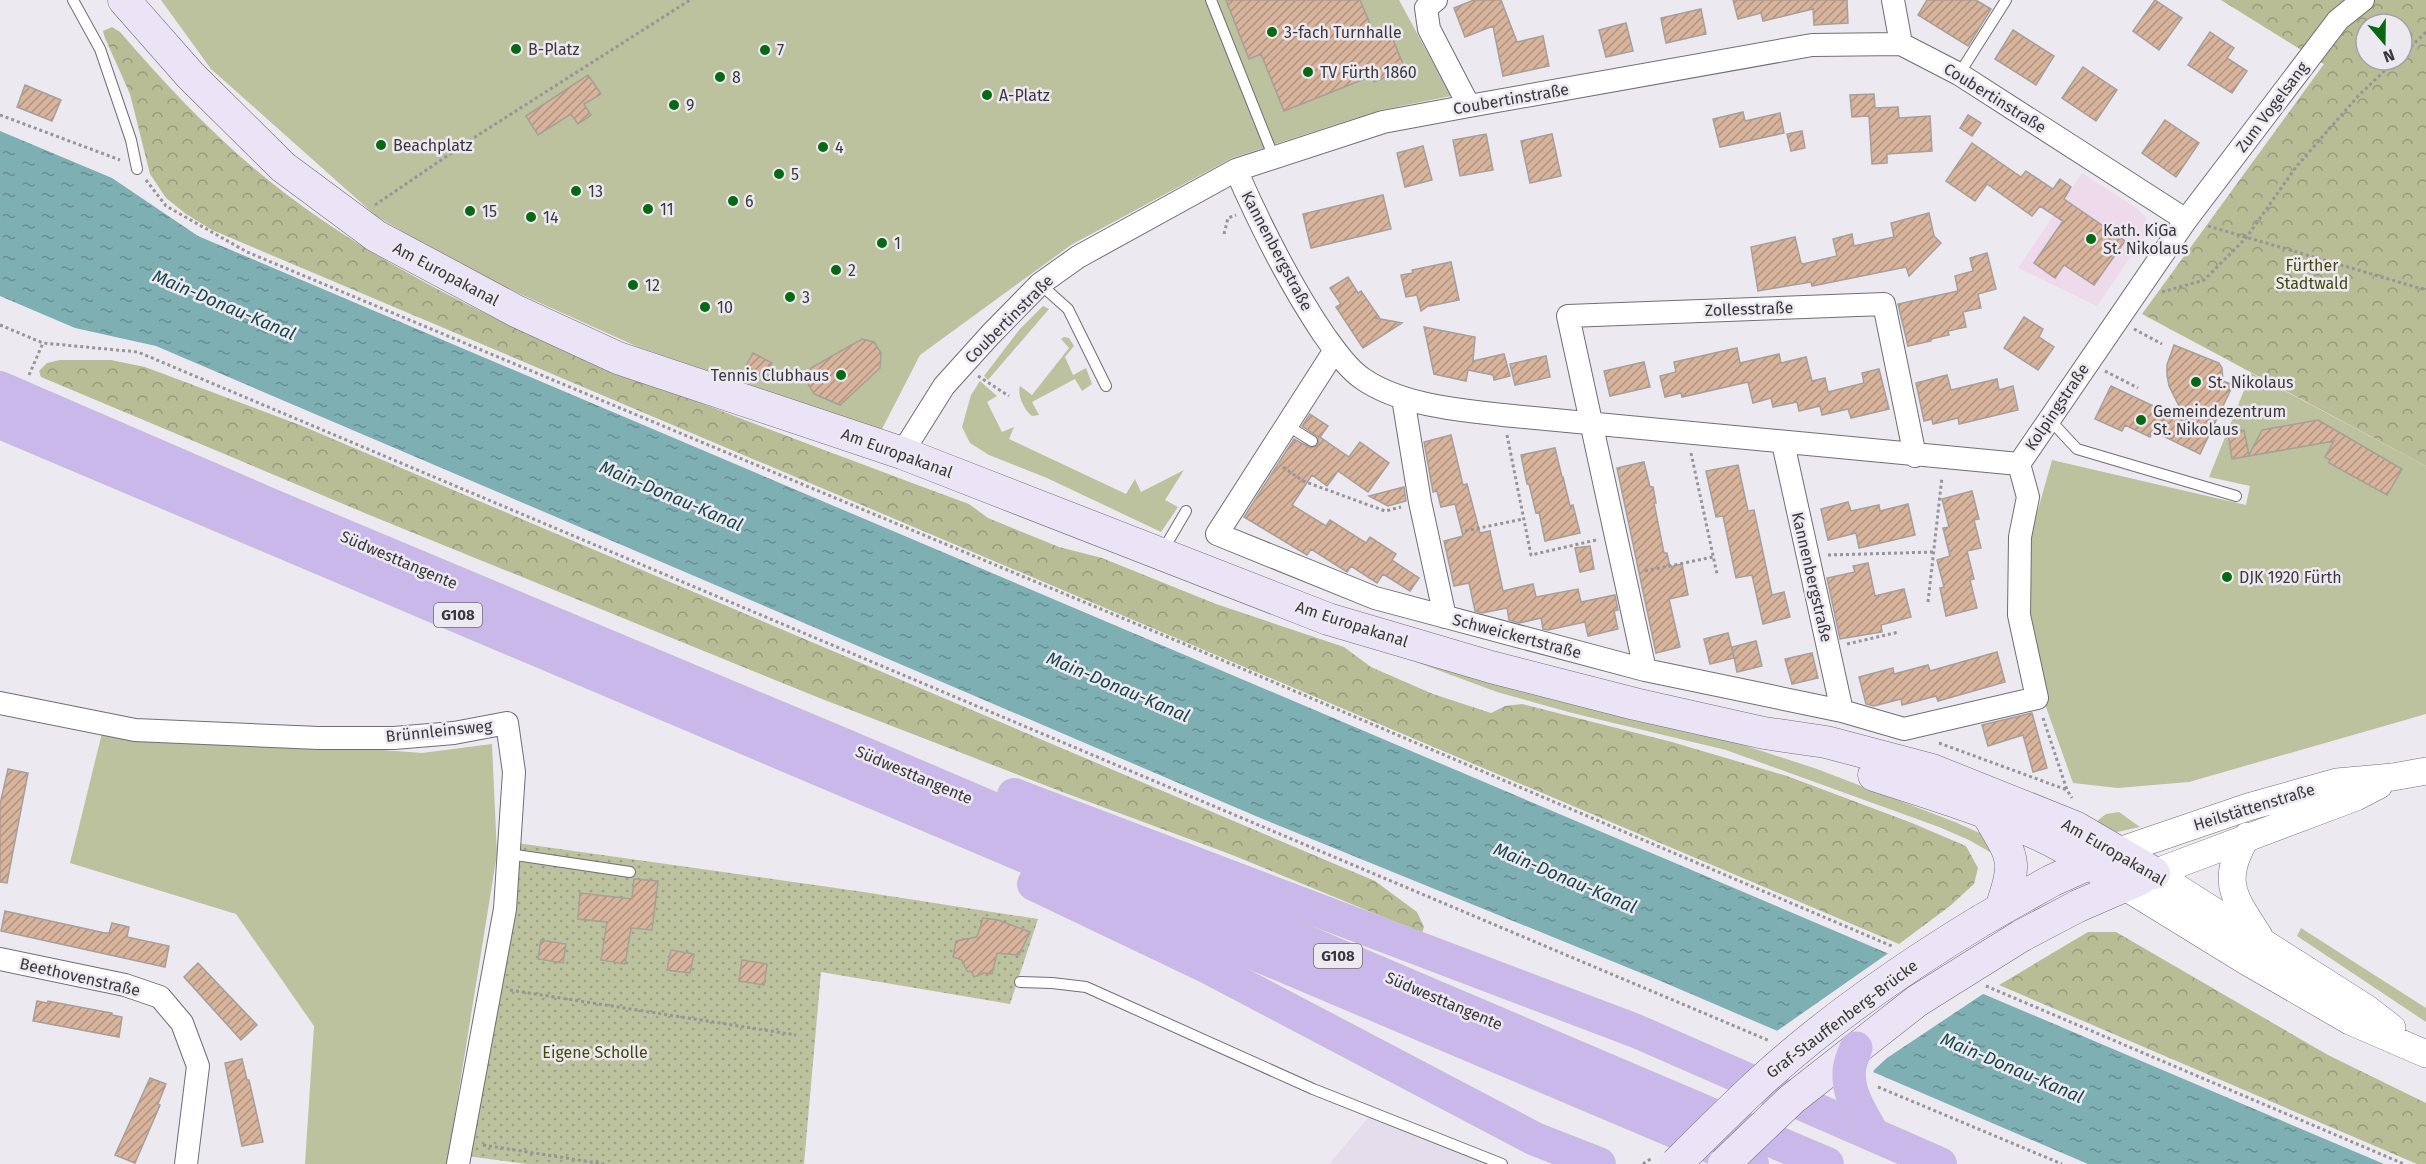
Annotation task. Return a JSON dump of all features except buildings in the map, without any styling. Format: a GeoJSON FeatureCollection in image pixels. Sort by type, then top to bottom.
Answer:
{"type":"FeatureCollection","features":[{"type":"Feature","properties":{"kind":"highway","name":"Südwesttangente"},"geometry":{"type":"LineString","coordinates":[[10,392],[286,512],[849,747],[1827,1164]]}},
{"type":"Feature","properties":{"kind":"highway","name":"Südwesttangente"},"geometry":{"type":"LineString","coordinates":[[0,422],[1752,1164]]}},
{"type":"Feature","properties":{"kind":"highway"},"geometry":{"type":"LineString","coordinates":[[849,747],[956,773],[1636,1031],[1940,1164]]}},
{"type":"Feature","properties":{"kind":"highway"},"geometry":{"type":"LineString","coordinates":[[915,810],[1009,872],[1208,967],[1535,1138],[1599,1164]]}},
{"type":"Feature","properties":{"kind":"highway"},"geometry":{"type":"LineString","coordinates":[[1856,1048],[1849,1072],[1851,1087],[1855,1102],[1873,1135]]}},
{"type":"Feature","properties":{"kind":"highway"},"geometry":{"type":"LineString","coordinates":[[1535,1138],[1555,1164]]}},
{"type":"Feature","properties":{"kind":"main road","name":"Am Europakanal"},"geometry":{"type":"LineString","coordinates":[[124,0],[190,75],[283,167],[376,236],[516,312],[618,358],[902,453],[1328,619],[1491,667],[1764,733],[1835,744],[1932,770],[2076,827],[2154,873]]}},
{"type":"Feature","properties":{"kind":"main road","name":"Am Europakanal"},"geometry":{"type":"LineString","coordinates":[[1764,733],[1822,757],[1987,813],[2057,844],[2124,886]]}},
{"type":"Feature","properties":{"kind":"main road"},"geometry":{"type":"LineString","coordinates":[[1987,813],[2008,850],[2013,864],[2008,889],[1992,914]]}},
{"type":"Feature","properties":{"kind":"main road","name":"Graf-Stauffenberg-Brücke"},"geometry":{"type":"LineString","coordinates":[[1676,1164],[1757,1084],[1888,979],[1992,914],[2051,881],[2119,851]]}},
{"type":"Feature","properties":{"kind":"main road","name":"Graf-Stauffenberg-Brücke"},"geometry":{"type":"LineString","coordinates":[[1724,1164],[1792,1099],[1917,1000],[2021,936],[2061,915],[2154,873]]}},
{"type":"Feature","properties":{"kind":"street"},"geometry":{"type":"LineString","coordinates":[[1436,0],[1426,8],[1429,29],[1468,106]]}},
{"type":"Feature","properties":{"kind":"street"},"geometry":{"type":"LineString","coordinates":[[1893,0],[1901,44]]}},
{"type":"Feature","properties":{"kind":"street","name":"Zum Vogelsang"},"geometry":{"type":"LineString","coordinates":[[2186,220],[2338,20],[2363,0]]}},
{"type":"Feature","properties":{"kind":"street","name":"Coubertinstraße"},"geometry":{"type":"LineString","coordinates":[[902,453],[944,386],[1040,284],[1078,257],[1236,170],[1383,122],[1468,106],[1812,45],[1901,44],[1959,74],[2186,220]]}},
{"type":"Feature","properties":{"kind":"street","name":"Kannenbergstraße"},"geometry":{"type":"LineString","coordinates":[[1236,170],[1253,210],[1300,299],[1335,350],[1362,379],[1402,398],[1447,408],[1503,415],[1915,456],[2019,464]]}},
{"type":"Feature","properties":{"kind":"street","name":"Kolpingstraße"},"geometry":{"type":"LineString","coordinates":[[2037,698],[2019,615],[2020,537],[2028,497],[2019,464],[2186,220]]}},
{"type":"Feature","properties":{"kind":"street","name":"Zollesstraße"},"geometry":{"type":"LineString","coordinates":[[1591,423],[1568,316],[1884,304],[1915,456]]}},
{"type":"Feature","properties":{"kind":"street","name":"Schweickertstraße"},"geometry":{"type":"LineString","coordinates":[[1335,350],[1217,534],[1375,598],[1645,670],[1842,711],[1904,729],[2037,698]]}},
{"type":"Feature","properties":{"kind":"street"},"geometry":{"type":"LineString","coordinates":[[1402,398],[1420,502],[1445,617]]}},
{"type":"Feature","properties":{"kind":"street"},"geometry":{"type":"LineString","coordinates":[[1591,423],[1645,670]]}},
{"type":"Feature","properties":{"kind":"street","name":"Kannenbergstraße"},"geometry":{"type":"LineString","coordinates":[[1783,442],[1842,711]]}},
{"type":"Feature","properties":{"kind":"street","name":"Brünnleinsweg"},"geometry":{"type":"LineString","coordinates":[[0,704],[135,730],[319,738],[404,737],[454,733],[507,723],[514,772],[505,909],[458,1164]]}},
{"type":"Feature","properties":{"kind":"street","name":"Heilstättenstraße"},"geometry":{"type":"LineString","coordinates":[[2119,851],[2248,807],[2337,782],[2393,777],[2426,771]]}},
{"type":"Feature","properties":{"kind":"street","name":"Heilstättenstraße"},"geometry":{"type":"LineString","coordinates":[[2154,873],[2247,836],[2356,797],[2393,777]]}},
{"type":"Feature","properties":{"kind":"street"},"geometry":{"type":"LineString","coordinates":[[2247,836],[2236,854],[2231,876],[2232,888],[2242,910],[2263,942]]}},
{"type":"Feature","properties":{"kind":"street","name":"Am Europakanal"},"geometry":{"type":"LineString","coordinates":[[2154,873],[2366,1008],[2426,1054]]}},
{"type":"Feature","properties":{"kind":"street","name":"Am Europakanal"},"geometry":{"type":"LineString","coordinates":[[2124,886],[2246,962],[2350,1021],[2426,1054]]}},
{"type":"Feature","properties":{"kind":"street","name":"Beethovenstraße"},"geometry":{"type":"LineString","coordinates":[[0,959],[125,985],[160,997],[183,1023],[198,1066],[186,1164]]}},
{"type":"Feature","properties":{"kind":"lane"},"geometry":{"type":"LineString","coordinates":[[74,0],[100,49],[131,140],[137,169]]}},
{"type":"Feature","properties":{"kind":"lane"},"geometry":{"type":"LineString","coordinates":[[1211,0],[1274,158]]}},
{"type":"Feature","properties":{"kind":"lane"},"geometry":{"type":"LineString","coordinates":[[1959,74],[2006,0]]}},
{"type":"Feature","properties":{"kind":"lane"},"geometry":{"type":"LineString","coordinates":[[1040,284],[1068,309],[1106,386]]}},
{"type":"Feature","properties":{"kind":"lane"},"geometry":{"type":"LineString","coordinates":[[2049,419],[2077,449],[2236,496]]}},
{"type":"Feature","properties":{"kind":"lane"},"geometry":{"type":"LineString","coordinates":[[1288,426],[1311,441]]}},
{"type":"Feature","properties":{"kind":"lane"},"geometry":{"type":"LineString","coordinates":[[1161,554],[1186,512]]}},
{"type":"Feature","properties":{"kind":"lane"},"geometry":{"type":"LineString","coordinates":[[509,854],[630,872]]}},
{"type":"Feature","properties":{"kind":"lane"},"geometry":{"type":"LineString","coordinates":[[1020,982],[1086,987],[1313,1089],[1502,1164]]}},
{"type":"Feature","properties":{"kind":"path"},"geometry":{"type":"LineString","coordinates":[[354,219],[475,137],[690,0]]}},
{"type":"Feature","properties":{"kind":"path"},"geometry":{"type":"LineString","coordinates":[[2414,44],[2426,32]]}},
{"type":"Feature","properties":{"kind":"path"},"geometry":{"type":"LineString","coordinates":[[2162,344],[2123,310],[2204,280],[2246,238],[2296,167],[2359,94],[2383,72]]}},
{"type":"Feature","properties":{"kind":"path"},"geometry":{"type":"LineString","coordinates":[[0,115],[121,160],[137,169],[166,206],[247,252],[1171,638],[1901,950]]}},
{"type":"Feature","properties":{"kind":"path"},"geometry":{"type":"LineString","coordinates":[[2186,220],[2426,290]]}},
{"type":"Feature","properties":{"kind":"path"},"geometry":{"type":"LineString","coordinates":[[0,325],[43,343],[138,352],[1780,1046]]}},
{"type":"Feature","properties":{"kind":"path"},"geometry":{"type":"LineString","coordinates":[[10,392],[43,343]]}},
{"type":"Feature","properties":{"kind":"path"},"geometry":{"type":"LineString","coordinates":[[2087,363],[2138,388]]}},
{"type":"Feature","properties":{"kind":"path"},"geometry":{"type":"LineString","coordinates":[[963,365],[1010,396]]}},
{"type":"Feature","properties":{"kind":"path"},"geometry":{"type":"LineString","coordinates":[[1503,415],[1531,555],[1615,536]]}},
{"type":"Feature","properties":{"kind":"path"},"geometry":{"type":"LineString","coordinates":[[1686,433],[1717,574]]}},
{"type":"Feature","properties":{"kind":"path"},"geometry":{"type":"LineString","coordinates":[[1268,456],[1303,480],[1385,511],[1420,502]]}},
{"type":"Feature","properties":{"kind":"path"},"geometry":{"type":"LineString","coordinates":[[1928,602],[1944,457]]}},
{"type":"Feature","properties":{"kind":"path"},"geometry":{"type":"LineString","coordinates":[[1465,531],[1523,519]]}},
{"type":"Feature","properties":{"kind":"path"},"geometry":{"type":"LineString","coordinates":[[1807,556],[1934,552]]}},
{"type":"Feature","properties":{"kind":"path"},"geometry":{"type":"LineString","coordinates":[[1624,575],[1713,556]]}},
{"type":"Feature","properties":{"kind":"path"},"geometry":{"type":"LineString","coordinates":[[1828,648],[1899,632]]}},
{"type":"Feature","properties":{"kind":"path"},"geometry":{"type":"LineString","coordinates":[[2037,698],[2067,790],[2073,799]]}},
{"type":"Feature","properties":{"kind":"path"},"geometry":{"type":"LineString","coordinates":[[1904,729],[2067,790]]}},
{"type":"Feature","properties":{"kind":"path"},"geometry":{"type":"LineString","coordinates":[[1978,982],[2404,1164]]}},
{"type":"Feature","properties":{"kind":"path"},"geometry":{"type":"LineString","coordinates":[[491,987],[796,1035]]}},
{"type":"Feature","properties":{"kind":"path"},"geometry":{"type":"LineString","coordinates":[[1868,1083],[2062,1164]]}},
{"type":"Feature","properties":{"kind":"path"},"geometry":{"type":"LineString","coordinates":[[463,1142],[604,1164]]}},
{"type":"Feature","properties":{"kind":"shaded area","name":"Kath. KiGa St. Nikolaus"},"geometry":{"type":"Polygon","coordinates":[[[2082,173],[2138,209],[2146,218],[2147,233],[2097,306],[2018,268],[2082,173]]]}},
{"type":"Feature","properties":{"kind":"shaded area"},"geometry":{"type":"Polygon","coordinates":[[[1369,1117],[1487,1164],[1329,1164],[1369,1117]]]}},
{"type":"Feature","properties":{"kind":"green space"},"geometry":{"type":"Polygon","coordinates":[[[161,0],[1399,0],[1451,96],[1381,110],[1232,158],[1071,245],[920,355],[881,431],[638,347],[476,274],[376,216],[211,69],[161,0]]]}},
{"type":"Feature","properties":{"kind":"green space","name":"Fürther Stadtwald"},"geometry":{"type":"Polygon","coordinates":[[[2221,0],[2426,0],[2426,466],[2142,314],[2324,64],[2221,0]]]}},
{"type":"Feature","properties":{"kind":"green space"},"geometry":{"type":"Polygon","coordinates":[[[112,27],[120,32],[159,76],[220,138],[286,194],[335,229],[386,260],[438,290],[492,316],[602,365],[969,504],[988,518],[1059,547],[1102,558],[1216,604],[1344,647],[1371,667],[1433,694],[1491,713],[1505,706],[1522,704],[1672,742],[1787,776],[1912,823],[1966,846],[1978,868],[1974,884],[1950,906],[1899,944],[212,230],[166,198],[150,174],[130,94],[103,31],[112,27]]]}},
{"type":"Feature","properties":{"kind":"green space"},"geometry":{"type":"Polygon","coordinates":[[[1043,306],[1049,309],[988,380],[984,376],[1020,329],[1043,306]]]}},
{"type":"Feature","properties":{"kind":"green space"},"geometry":{"type":"Polygon","coordinates":[[[1069,338],[1074,346],[1065,357],[1073,375],[1086,368],[1092,384],[1082,391],[1075,379],[1032,402],[1039,415],[1032,416],[1022,402],[1019,394],[1020,386],[1032,395],[1069,348],[1061,339],[1069,338]]]}},
{"type":"Feature","properties":{"kind":"green space"},"geometry":{"type":"Polygon","coordinates":[[[60,360],[111,360],[145,367],[300,425],[1375,881],[1417,912],[1424,927],[1422,933],[1235,856],[817,697],[367,514],[41,377],[39,371],[47,363],[60,360]]]}},
{"type":"Feature","properties":{"kind":"green space","name":"DJK 1920 Fürth"},"geometry":{"type":"Polygon","coordinates":[[[2251,373],[2426,466],[2426,714],[2189,782],[2118,788],[2073,783],[2041,693],[2024,616],[2030,538],[2052,460],[2246,505],[2250,486],[2209,477],[2251,373]]]}},
{"type":"Feature","properties":{"kind":"green space"},"geometry":{"type":"Polygon","coordinates":[[[980,381],[997,396],[987,402],[1002,432],[1014,427],[1009,439],[1126,494],[1135,479],[1141,492],[1184,470],[1165,500],[1178,507],[1161,532],[1047,478],[989,455],[970,443],[962,427],[971,395],[980,381]]]}},
{"type":"Feature","properties":{"kind":"green space"},"geometry":{"type":"Polygon","coordinates":[[[1400,656],[1728,740],[1817,769],[1984,835],[1997,856],[1939,827],[1726,750],[1572,713],[1497,692],[1400,656]]]}},
{"type":"Feature","properties":{"kind":"green space"},"geometry":{"type":"Polygon","coordinates":[[[103,729],[422,753],[492,744],[497,854],[447,1164],[305,1164],[314,1026],[236,914],[70,863],[103,729]]]}},
{"type":"Feature","properties":{"kind":"green space"},"geometry":{"type":"Polygon","coordinates":[[[2119,812],[2140,827],[2117,832],[2092,825],[2106,814],[2119,812]]]}},
{"type":"Feature","properties":{"kind":"green space","name":"Eigene Scholle"},"geometry":{"type":"Polygon","coordinates":[[[510,842],[1038,919],[1010,1004],[821,972],[804,1164],[527,1164],[467,1156],[510,842]]]}},
{"type":"Feature","properties":{"kind":"green space"},"geometry":{"type":"Polygon","coordinates":[[[2301,928],[2426,1008],[2426,1022],[2297,936],[2301,928]]]}},
{"type":"Feature","properties":{"kind":"green space"},"geometry":{"type":"Polygon","coordinates":[[[2088,932],[2116,932],[2328,1055],[2426,1103],[2426,1164],[2417,1164],[1999,985],[2088,932]]]}},
{"type":"Feature","properties":{"kind":"water","name":"Main-Donau-Kanal"},"geometry":{"type":"Polygon","coordinates":[[[0,131],[112,178],[198,236],[2384,1164],[2088,1164],[1663,982],[1258,817],[156,346],[75,328],[0,296],[0,131]]]}},
{"type":"Feature","properties":{"kind":"pier"},"geometry":{"type":"Polygon","coordinates":[[[1890,952],[1986,992],[1887,1058],[1874,1070],[1872,1075],[1774,1033],[1890,952]]]}},
{"type":"Feature","properties":{"kind":"place","name":"3-fach Turnhalle"},"geometry":{"type":"Point","coordinates":[1272,32]}},
{"type":"Feature","properties":{"kind":"place","name":"B-Platz"},"geometry":{"type":"Point","coordinates":[516,49]}},
{"type":"Feature","properties":{"kind":"place","name":"7"},"geometry":{"type":"Point","coordinates":[765,50]}},
{"type":"Feature","properties":{"kind":"place","name":"TV Fürth 1860"},"geometry":{"type":"Point","coordinates":[1308,72]}},
{"type":"Feature","properties":{"kind":"place","name":"8"},"geometry":{"type":"Point","coordinates":[720,77]}},
{"type":"Feature","properties":{"kind":"place","name":"A-Platz"},"geometry":{"type":"Point","coordinates":[987,95]}},
{"type":"Feature","properties":{"kind":"place","name":"9"},"geometry":{"type":"Point","coordinates":[674,105]}},
{"type":"Feature","properties":{"kind":"place","name":"Beachplatz"},"geometry":{"type":"Point","coordinates":[381,145]}},
{"type":"Feature","properties":{"kind":"place","name":"4"},"geometry":{"type":"Point","coordinates":[823,147]}},
{"type":"Feature","properties":{"kind":"place","name":"5"},"geometry":{"type":"Point","coordinates":[779,174]}},
{"type":"Feature","properties":{"kind":"place","name":"13"},"geometry":{"type":"Point","coordinates":[576,191]}},
{"type":"Feature","properties":{"kind":"place","name":"6"},"geometry":{"type":"Point","coordinates":[733,201]}},
{"type":"Feature","properties":{"kind":"place","name":"11"},"geometry":{"type":"Point","coordinates":[648,209]}},
{"type":"Feature","properties":{"kind":"place","name":"15"},"geometry":{"type":"Point","coordinates":[470,211]}},
{"type":"Feature","properties":{"kind":"place","name":"14"},"geometry":{"type":"Point","coordinates":[531,217]}},
{"type":"Feature","properties":{"kind":"place","name":"Kath. KiGa St. Nikolaus"},"geometry":{"type":"Point","coordinates":[2091,239]}},
{"type":"Feature","properties":{"kind":"place","name":"1"},"geometry":{"type":"Point","coordinates":[882,243]}},
{"type":"Feature","properties":{"kind":"place","name":"2"},"geometry":{"type":"Point","coordinates":[836,270]}},
{"type":"Feature","properties":{"kind":"place","name":"12"},"geometry":{"type":"Point","coordinates":[633,285]}},
{"type":"Feature","properties":{"kind":"place","name":"3"},"geometry":{"type":"Point","coordinates":[790,297]}},
{"type":"Feature","properties":{"kind":"place","name":"10"},"geometry":{"type":"Point","coordinates":[705,307]}},
{"type":"Feature","properties":{"kind":"place","name":"Tennis Clubhaus"},"geometry":{"type":"Point","coordinates":[841,375]}},
{"type":"Feature","properties":{"kind":"place","name":"St. Nikolaus"},"geometry":{"type":"Point","coordinates":[2196,382]}},
{"type":"Feature","properties":{"kind":"place","name":"Gemeindezentrum St. Nikolaus"},"geometry":{"type":"Point","coordinates":[2141,420]}},
{"type":"Feature","properties":{"kind":"place","name":"DJK 1920 Fürth"},"geometry":{"type":"Point","coordinates":[2227,577]}}]}
